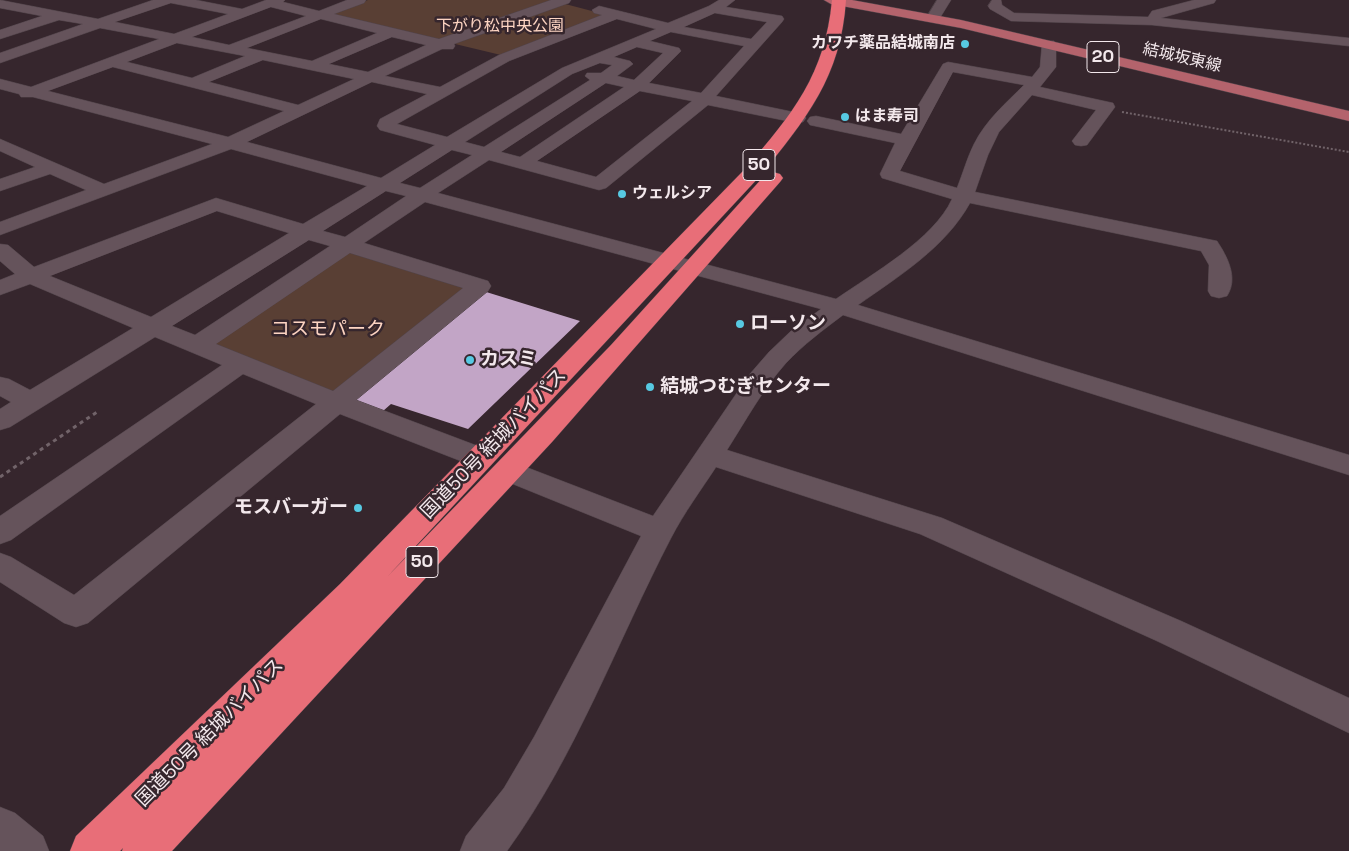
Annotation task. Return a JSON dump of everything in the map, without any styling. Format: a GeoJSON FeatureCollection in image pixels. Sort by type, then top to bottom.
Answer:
{"type":"FeatureCollection","features":[{"type":"Feature","properties":{"kind":"highway","name":"国道50号 結城バイパス"},"geometry":{"type":"LineString","coordinates":[[683,264],[753,172],[798,118],[817,86],[830,56],[837,28],[836,0]]}},
{"type":"Feature","properties":{"kind":"highway"},"geometry":{"type":"LineString","coordinates":[[856,2],[856,22]]}},
{"type":"Feature","properties":{"kind":"highway"},"geometry":{"type":"LineString","coordinates":[[805,137],[826,105]]}},
{"type":"Feature","properties":{"kind":"highway","name":"国道50号 結城バイパス"},"geometry":{"type":"LineString","coordinates":[[143,851],[340,648],[495,464],[683,264],[781,168]]}},
{"type":"Feature","properties":{"kind":"highway","name":"国道50号 結城バイパス"},"geometry":{"type":"LineString","coordinates":[[91,851],[352,593],[495,464]]}},
{"type":"Feature","properties":{"kind":"main road","name":"結城坂東線"},"geometry":{"type":"LineString","coordinates":[[836,0],[856,2],[1046,43],[1349,116]]}},
{"type":"Feature","properties":{"kind":"street"},"geometry":{"type":"LineString","coordinates":[[0,58],[166,0]]}},
{"type":"Feature","properties":{"kind":"street"},"geometry":{"type":"LineString","coordinates":[[175,0],[243,13]]}},
{"type":"Feature","properties":{"kind":"street"},"geometry":{"type":"LineString","coordinates":[[231,49],[359,0]]}},
{"type":"Feature","properties":{"kind":"street"},"geometry":{"type":"LineString","coordinates":[[0,229],[230,143],[440,44],[561,0],[670,28],[754,44]]}},
{"type":"Feature","properties":{"kind":"street"},"geometry":{"type":"LineString","coordinates":[[0,421],[567,71],[714,9],[728,0]]}},
{"type":"Feature","properties":{"kind":"street"},"geometry":{"type":"LineString","coordinates":[[933,18],[944,0]]}},
{"type":"Feature","properties":{"kind":"street"},"geometry":{"type":"LineString","coordinates":[[1152,22],[1157,14],[1210,0]]}},
{"type":"Feature","properties":{"kind":"street"},"geometry":{"type":"LineString","coordinates":[[981,1],[997,2],[995,6],[1011,17],[1152,22],[1349,42]]}},
{"type":"Feature","properties":{"kind":"street"},"geometry":{"type":"LineString","coordinates":[[32,92],[274,2],[468,50]]}},
{"type":"Feature","properties":{"kind":"street"},"geometry":{"type":"LineString","coordinates":[[0,4],[172,39],[315,65],[441,92]]}},
{"type":"Feature","properties":{"kind":"street"},"geometry":{"type":"LineString","coordinates":[[616,14],[504,58],[386,123],[386,126],[599,184],[705,98],[777,19],[714,9]]}},
{"type":"Feature","properties":{"kind":"street"},"geometry":{"type":"LineString","coordinates":[[0,35],[58,15]]}},
{"type":"Feature","properties":{"kind":"street"},"geometry":{"type":"LineString","coordinates":[[481,851],[518,802],[548,750],[659,530],[773,361],[791,343],[911,257],[947,223],[964,196],[989,133],[998,120],[1048,67],[1046,43],[1029,17]]}},
{"type":"Feature","properties":{"kind":"street"},"geometry":{"type":"LineString","coordinates":[[315,65],[391,32]]}},
{"type":"Feature","properties":{"kind":"street"},"geometry":{"type":"LineString","coordinates":[[523,164],[638,85],[674,50],[635,42]]}},
{"type":"Feature","properties":{"kind":"street"},"geometry":{"type":"LineString","coordinates":[[486,54],[531,63]]}},
{"type":"Feature","properties":{"kind":"street"},"geometry":{"type":"LineString","coordinates":[[193,84],[262,55]]}},
{"type":"Feature","properties":{"kind":"street"},"geometry":{"type":"LineString","coordinates":[[197,344],[422,195],[625,64],[597,58]]}},
{"type":"Feature","properties":{"kind":"street"},"geometry":{"type":"LineString","coordinates":[[110,62],[300,110]]}},
{"type":"Feature","properties":{"kind":"street"},"geometry":{"type":"LineString","coordinates":[[549,67],[798,118]]}},
{"type":"Feature","properties":{"kind":"street"},"geometry":{"type":"LineString","coordinates":[[1081,141],[1107,107],[1032,86],[948,67],[906,140],[889,174],[964,196],[1209,246],[1220,265],[1219,292]]}},
{"type":"Feature","properties":{"kind":"street"},"geometry":{"type":"LineString","coordinates":[[4,92],[32,92],[230,143],[840,307],[1349,466]]}},
{"type":"Feature","properties":{"kind":"street"},"geometry":{"type":"LineString","coordinates":[[816,121],[906,140]]}},
{"type":"Feature","properties":{"kind":"street"},"geometry":{"type":"LineString","coordinates":[[4,150],[52,167],[104,191]]}},
{"type":"Feature","properties":{"kind":"street"},"geometry":{"type":"LineString","coordinates":[[0,185],[52,167]]}},
{"type":"Feature","properties":{"kind":"street"},"geometry":{"type":"LineString","coordinates":[[0,288],[216,204],[480,286],[76,613],[0,566]]}},
{"type":"Feature","properties":{"kind":"street"},"geometry":{"type":"LineString","coordinates":[[0,250],[30,276],[337,403],[659,530]]}},
{"type":"Feature","properties":{"kind":"street"},"geometry":{"type":"LineString","coordinates":[[0,532],[242,363]]}},
{"type":"Feature","properties":{"kind":"street"},"geometry":{"type":"LineString","coordinates":[[0,385],[32,402]]}},
{"type":"Feature","properties":{"kind":"street"},"geometry":{"type":"LineString","coordinates":[[709,454],[930,526],[1169,630],[1349,716]]}},
{"type":"Feature","properties":{"kind":"street"},"geometry":{"type":"LineString","coordinates":[[0,828],[28,851]]}},
{"type":"Feature","properties":{"kind":"path"},"geometry":{"type":"LineString","coordinates":[[1107,107],[1138,116],[1349,152]]}},
{"type":"Feature","properties":{"kind":"path"},"geometry":{"type":"LineString","coordinates":[[0,477],[98,412]]}},
{"type":"Feature","properties":{"kind":"green space","name":"下がり松中央公園"},"geometry":{"type":"Polygon","coordinates":[[[368,0],[550,0],[607,15],[501,55],[330,14],[368,0]]]}},
{"type":"Feature","properties":{"kind":"green space","name":"コスモパーク"},"geometry":{"type":"Polygon","coordinates":[[[348,248],[475,286],[337,397],[205,343],[348,248]]]}},
{"type":"Feature","properties":{"kind":"building","name":"カスミ"},"geometry":{"type":"Polygon","coordinates":[[[483,291],[580,321],[468,429],[391,404],[383,411],[353,400],[483,291]]]}},
{"type":"Feature","properties":{"kind":"place","name":"カワチ薬品結城南店"},"geometry":{"type":"Point","coordinates":[965,44]}},
{"type":"Feature","properties":{"kind":"place","name":"はま寿司"},"geometry":{"type":"Point","coordinates":[845,117]}},
{"type":"Feature","properties":{"kind":"place","name":"ウェルシア"},"geometry":{"type":"Point","coordinates":[622,194]}},
{"type":"Feature","properties":{"kind":"place","name":"ローソン"},"geometry":{"type":"Point","coordinates":[740,324]}},
{"type":"Feature","properties":{"kind":"place","name":"カスミ"},"geometry":{"type":"Point","coordinates":[470,360]}},
{"type":"Feature","properties":{"kind":"place","name":"結城つむぎセンター"},"geometry":{"type":"Point","coordinates":[650,387]}},
{"type":"Feature","properties":{"kind":"place","name":"モスバーガー"},"geometry":{"type":"Point","coordinates":[358,508]}}]}
